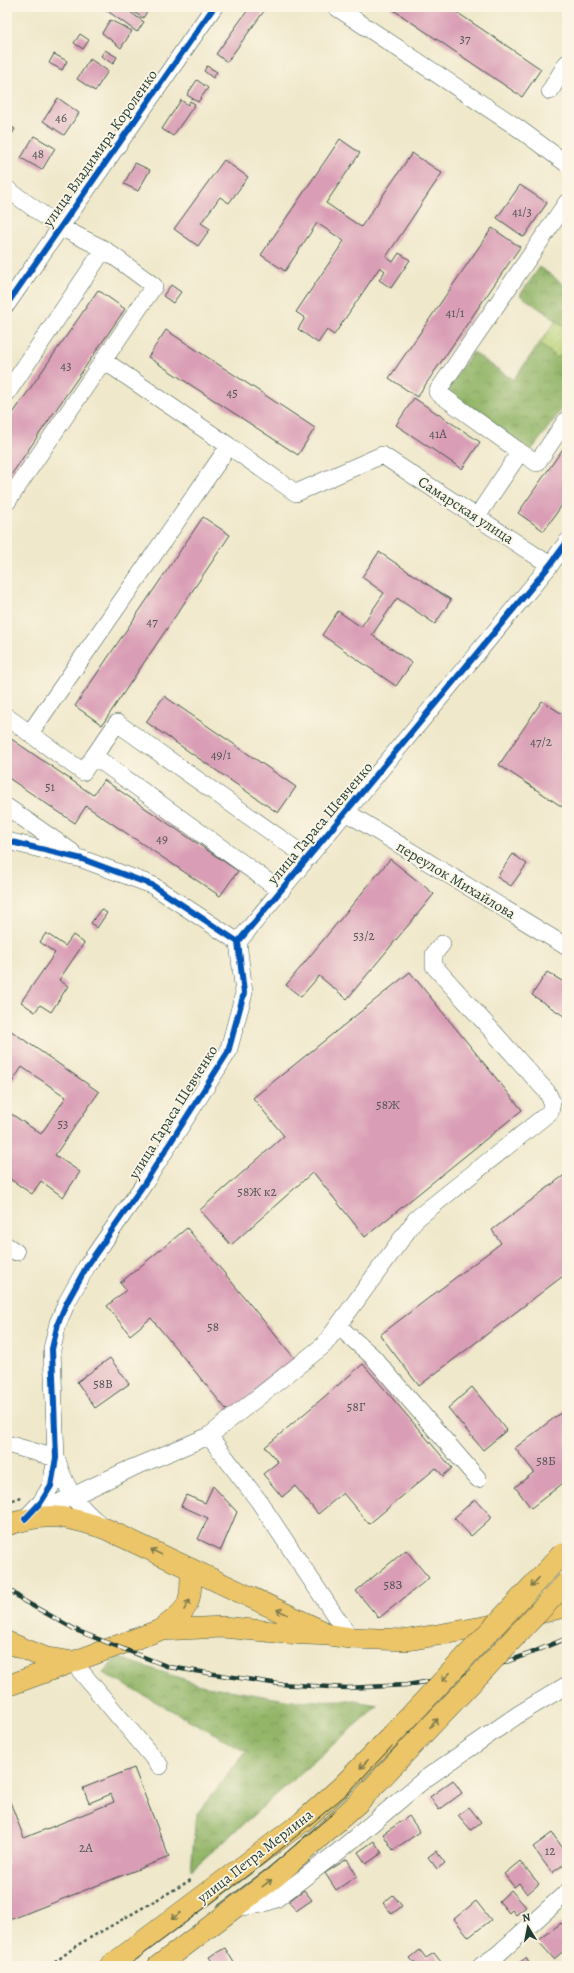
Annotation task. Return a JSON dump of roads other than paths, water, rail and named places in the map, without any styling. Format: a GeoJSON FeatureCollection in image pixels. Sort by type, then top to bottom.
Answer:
{"type":"FeatureCollection","features":[{"type":"Feature","properties":{"kind":"main road"},"geometry":{"type":"LineString","coordinates":[[16,1522],[48,1516],[71,1518],[106,1529],[330,1635]]}},
{"type":"Feature","properties":{"kind":"main road","name":"улица Петра Мерлина"},"geometry":{"type":"LineString","coordinates":[[110,1966],[302,1822],[342,1786],[565,1551]]}},
{"type":"Feature","properties":{"kind":"main road"},"geometry":{"type":"LineString","coordinates":[[7,1686],[160,1630],[179,1616],[191,1598],[191,1569]]}},
{"type":"Feature","properties":{"kind":"main road","name":"улица Петра Мерлина"},"geometry":{"type":"LineString","coordinates":[[158,1966],[275,1877],[358,1803],[567,1582]]}},
{"type":"Feature","properties":{"kind":"main road"},"geometry":{"type":"LineString","coordinates":[[160,1630],[223,1627],[285,1634],[408,1640],[489,1626],[567,1606]]}},
{"type":"Feature","properties":{"kind":"main road"},"geometry":{"type":"LineString","coordinates":[[7,1642],[46,1658],[73,1662]]}},
{"type":"Feature","properties":{"kind":"street","name":"улица Владимира Короленко"},"geometry":{"type":"LineString","coordinates":[[7,304],[214,7]]}},
{"type":"Feature","properties":{"kind":"street"},"geometry":{"type":"LineString","coordinates":[[341,11],[518,128],[567,164]]}},
{"type":"Feature","properties":{"kind":"street"},"geometry":{"type":"LineString","coordinates":[[550,91],[567,64]]}},
{"type":"Feature","properties":{"kind":"street"},"geometry":{"type":"LineString","coordinates":[[7,189],[60,227],[104,249],[154,286],[7,502]]}},
{"type":"Feature","properties":{"kind":"street"},"geometry":{"type":"LineString","coordinates":[[567,202],[437,392],[537,463],[567,419]]}},
{"type":"Feature","properties":{"kind":"street"},"geometry":{"type":"LineString","coordinates":[[7,393],[104,249]]}},
{"type":"Feature","properties":{"kind":"street"},"geometry":{"type":"LineString","coordinates":[[30,733],[229,446],[103,360]]}},
{"type":"Feature","properties":{"kind":"street","name":"Самарская улица"},"geometry":{"type":"LineString","coordinates":[[229,446],[296,493],[382,455],[476,518],[550,565]]}},
{"type":"Feature","properties":{"kind":"street"},"geometry":{"type":"LineString","coordinates":[[476,518],[520,452]]}},
{"type":"Feature","properties":{"kind":"street","name":"улица Тараса Шевченко"},"geometry":{"type":"LineString","coordinates":[[16,1522],[41,1502],[51,1486],[56,1458],[52,1356],[58,1323],[88,1266],[144,1184],[228,1052],[244,993],[238,942],[550,565],[565,550]]}},
{"type":"Feature","properties":{"kind":"street"},"geometry":{"type":"LineString","coordinates":[[7,717],[83,772],[117,723],[308,858]]}},
{"type":"Feature","properties":{"kind":"street"},"geometry":{"type":"LineString","coordinates":[[94,756],[281,891]]}},
{"type":"Feature","properties":{"kind":"street"},"geometry":{"type":"LineString","coordinates":[[7,807],[82,859]]}},
{"type":"Feature","properties":{"kind":"street","name":"переулок Михайлова"},"geometry":{"type":"LineString","coordinates":[[346,812],[567,947]]}},
{"type":"Feature","properties":{"kind":"street"},"geometry":{"type":"LineString","coordinates":[[7,841],[82,859],[152,885],[238,942]]}},
{"type":"Feature","properties":{"kind":"street"},"geometry":{"type":"LineString","coordinates":[[16,1522],[73,1497],[132,1468],[209,1436],[324,1345],[416,1219],[550,1112],[552,1102],[547,1092],[434,966],[434,954],[442,944]]}},
{"type":"Feature","properties":{"kind":"street"},"geometry":{"type":"LineString","coordinates":[[338,1326],[372,1356],[478,1479]]}},
{"type":"Feature","properties":{"kind":"street"},"geometry":{"type":"LineString","coordinates":[[209,1436],[258,1500],[350,1638]]}},
{"type":"Feature","properties":{"kind":"street"},"geometry":{"type":"LineString","coordinates":[[7,1444],[56,1458]]}},
{"type":"Feature","properties":{"kind":"street","name":"улица Тараса Шевченко"},"geometry":{"type":"LineString","coordinates":[[56,1458],[64,1482],[73,1497],[88,1515],[106,1529]]}},
{"type":"Feature","properties":{"kind":"street"},"geometry":{"type":"LineString","coordinates":[[73,1662],[160,1766]]}},
{"type":"Feature","properties":{"kind":"street"},"geometry":{"type":"LineString","coordinates":[[235,1908],[262,1904],[276,1899],[339,1851],[425,1779],[519,1714],[567,1685]]}},
{"type":"Feature","properties":{"kind":"street"},"geometry":{"type":"LineString","coordinates":[[481,1966],[497,1954],[567,1892]]}},
{"type":"Feature","properties":{"kind":"tram line"},"geometry":{"type":"LineString","coordinates":[[128,1966],[264,1863],[348,1793],[567,1561]]}},
{"type":"Feature","properties":{"kind":"tram line"},"geometry":{"type":"LineString","coordinates":[[216,1907],[268,1868],[336,1811]]}},
{"type":"Feature","properties":{"kind":"railway"},"geometry":{"type":"LineString","coordinates":[[7,1588],[24,1601],[78,1631],[169,1667],[279,1684],[347,1688],[407,1685],[473,1674],[567,1638]]}}]}
